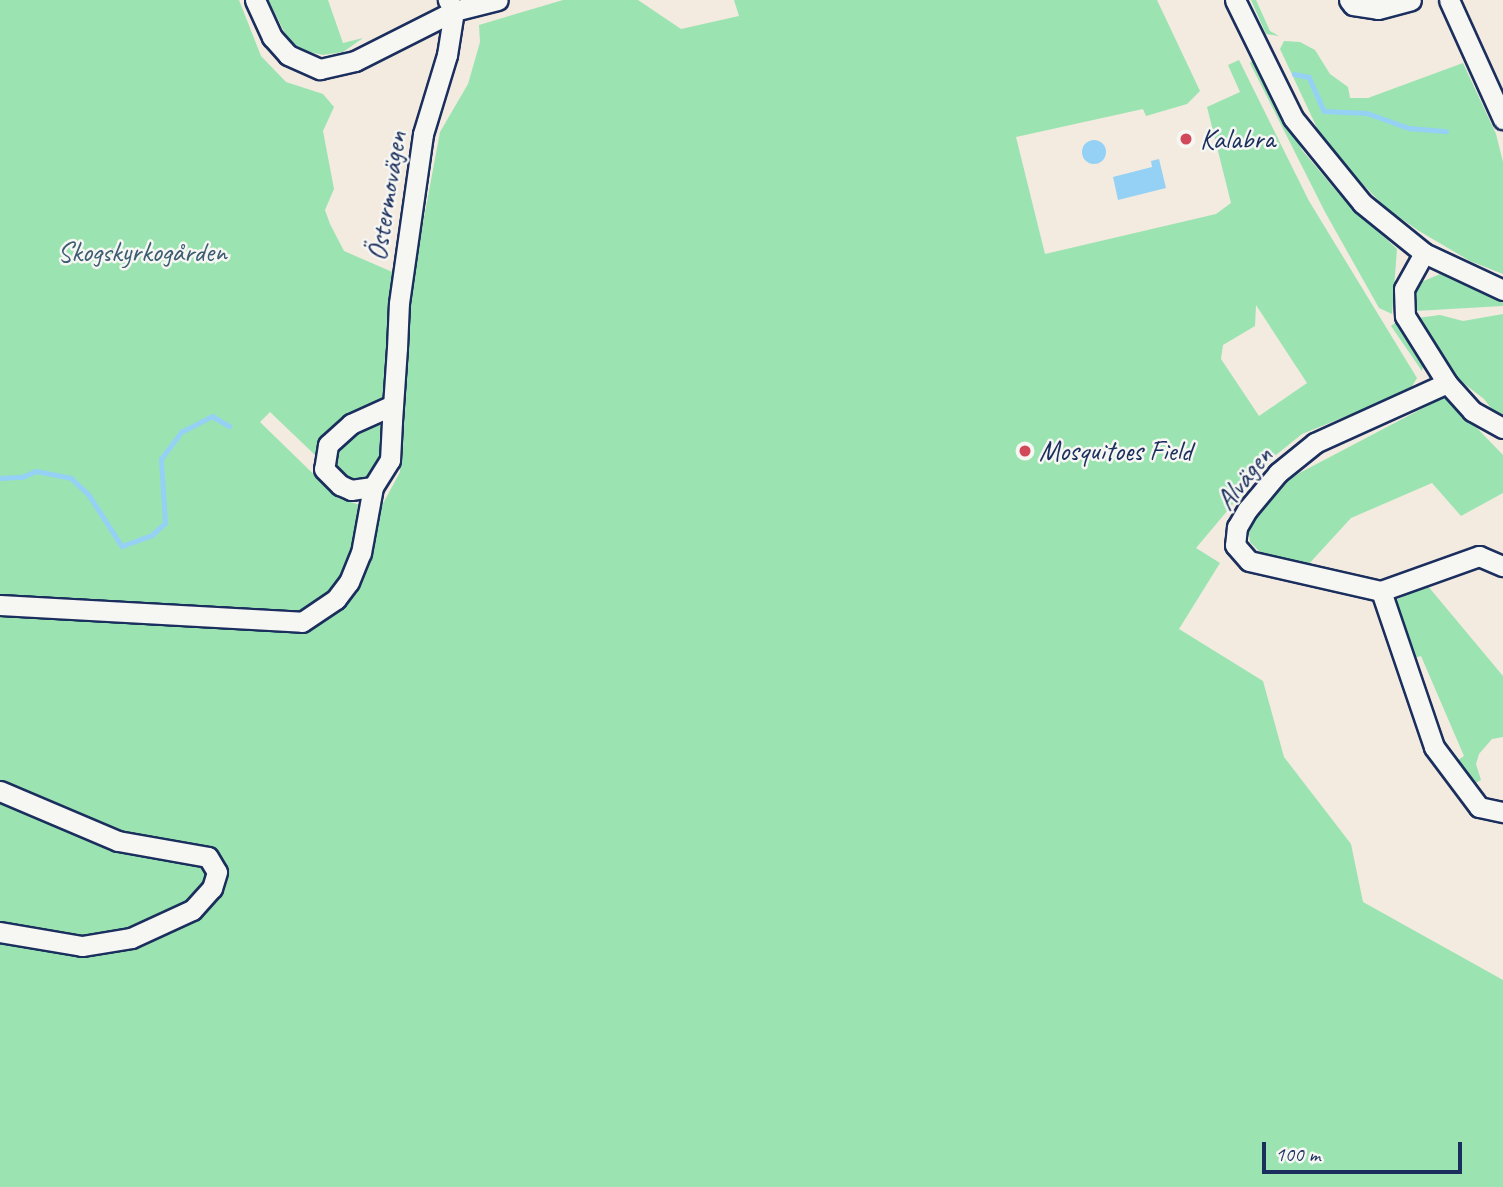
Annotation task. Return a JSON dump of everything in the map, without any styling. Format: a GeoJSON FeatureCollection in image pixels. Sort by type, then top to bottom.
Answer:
{"type":"FeatureCollection","features":[{"type":"Feature","properties":{"kind":"street"},"geometry":{"type":"LineString","coordinates":[[255,0],[272,37],[288,55],[320,69],[355,61],[451,6],[498,0]]}},
{"type":"Feature","properties":{"kind":"street"},"geometry":{"type":"LineString","coordinates":[[1235,0],[1285,104],[1307,137],[1363,203],[1423,253],[1503,290]]}},
{"type":"Feature","properties":{"kind":"street"},"geometry":{"type":"LineString","coordinates":[[1349,0],[1353,5],[1378,9],[1410,0]]}},
{"type":"Feature","properties":{"kind":"street"},"geometry":{"type":"LineString","coordinates":[[1449,0],[1503,119]]}},
{"type":"Feature","properties":{"kind":"street","name":"Östermovägen"},"geometry":{"type":"LineString","coordinates":[[0,605],[302,622],[336,599],[349,582],[361,553],[373,488],[390,460],[399,303],[423,134],[447,55],[451,6]]}},
{"type":"Feature","properties":{"kind":"street"},"geometry":{"type":"LineString","coordinates":[[1423,253],[1404,289],[1403,310],[1447,383],[1472,411],[1499,435]]}},
{"type":"Feature","properties":{"kind":"street","name":"Alvägen"},"geometry":{"type":"LineString","coordinates":[[1381,590],[1249,561],[1236,549],[1237,527],[1278,473],[1315,443],[1447,383]]}},
{"type":"Feature","properties":{"kind":"street"},"geometry":{"type":"LineString","coordinates":[[373,488],[351,490],[340,485],[324,469],[324,457],[328,445],[351,424],[393,405]]}},
{"type":"Feature","properties":{"kind":"street"},"geometry":{"type":"LineString","coordinates":[[1503,566],[1479,556],[1381,590],[1434,747],[1479,807],[1503,812]]}},
{"type":"Feature","properties":{"kind":"street"},"geometry":{"type":"LineString","coordinates":[[0,791],[118,841],[208,857],[217,872],[212,888],[192,910],[131,938],[82,946],[0,932]]}},
{"type":"Feature","properties":{"kind":"green space","name":"Skogskyrkogården"},"geometry":{"type":"Polygon","coordinates":[[[0,0],[239,0],[261,56],[286,82],[323,94],[334,107],[323,131],[334,189],[325,210],[330,224],[344,251],[397,274],[388,380],[383,398],[329,433],[315,455],[270,412],[260,422],[338,498],[379,511],[400,472],[399,417],[411,287],[440,132],[468,84],[480,42],[479,25],[563,0],[638,0],[681,29],[739,16],[734,0],[1157,0],[1200,91],[1187,104],[1146,116],[1143,109],[1016,137],[1045,254],[1216,214],[1231,203],[1207,107],[1240,92],[1228,65],[1239,60],[1309,201],[1417,378],[1409,391],[1302,434],[1271,459],[1196,548],[1220,563],[1179,629],[1263,681],[1284,757],[1351,844],[1363,902],[1503,980],[1503,1187],[0,1187],[0,0]],[[1256,305],[1255,326],[1223,345],[1221,359],[1259,416],[1307,383],[1256,305]]]}},
{"type":"Feature","properties":{"kind":"green space"},"geometry":{"type":"Polygon","coordinates":[[[268,0],[328,0],[343,43],[363,38],[343,52],[323,55],[306,51],[289,41],[268,0]]]}},
{"type":"Feature","properties":{"kind":"green space"},"geometry":{"type":"Polygon","coordinates":[[[1251,0],[1256,0],[1270,31],[1279,36],[1266,34],[1251,0]]]}},
{"type":"Feature","properties":{"kind":"green space"},"geometry":{"type":"Polygon","coordinates":[[[1284,41],[1300,42],[1315,50],[1330,74],[1348,87],[1350,98],[1368,98],[1463,63],[1496,134],[1503,162],[1503,274],[1470,261],[1386,208],[1338,159],[1318,130],[1280,49],[1284,41]]]}},
{"type":"Feature","properties":{"kind":"green space"},"geometry":{"type":"Polygon","coordinates":[[[1254,59],[1302,150],[1338,193],[1397,249],[1392,314],[1379,308],[1325,212],[1250,63],[1254,59]]]}},
{"type":"Feature","properties":{"kind":"green space"},"geometry":{"type":"Polygon","coordinates":[[[1440,274],[1503,298],[1503,306],[1415,311],[1412,299],[1419,283],[1440,274]]]}},
{"type":"Feature","properties":{"kind":"green space"},"geometry":{"type":"Polygon","coordinates":[[[1503,314],[1503,424],[1484,399],[1449,372],[1417,318],[1440,315],[1463,321],[1503,314]]]}},
{"type":"Feature","properties":{"kind":"green space"},"geometry":{"type":"Polygon","coordinates":[[[1396,322],[1424,362],[1422,371],[1391,326],[1396,322]]]}},
{"type":"Feature","properties":{"kind":"green space"},"geometry":{"type":"Polygon","coordinates":[[[1446,396],[1503,455],[1503,493],[1461,516],[1432,483],[1351,518],[1307,566],[1263,555],[1250,542],[1248,525],[1288,479],[1446,396]]]}},
{"type":"Feature","properties":{"kind":"green space"},"geometry":{"type":"Polygon","coordinates":[[[383,421],[381,465],[374,477],[356,483],[335,471],[333,456],[338,443],[383,421]]]}},
{"type":"Feature","properties":{"kind":"green space"},"geometry":{"type":"Polygon","coordinates":[[[1427,585],[1503,676],[1503,737],[1492,739],[1479,754],[1476,764],[1481,780],[1476,783],[1455,762],[1464,756],[1421,656],[1411,659],[1394,601],[1427,585]]]}},
{"type":"Feature","properties":{"kind":"water"},"geometry":{"type":"Polygon","coordinates":[[[1094,140],[1105,147],[1106,152],[1099,163],[1094,164],[1083,157],[1082,152],[1089,141],[1094,140]]]}},
{"type":"Feature","properties":{"kind":"water"},"geometry":{"type":"Polygon","coordinates":[[[1159,159],[1166,188],[1118,200],[1113,177],[1152,167],[1151,161],[1159,159]]]}},
{"type":"Feature","properties":{"kind":"waterway"},"geometry":{"type":"LineString","coordinates":[[1294,74],[1309,77],[1324,111],[1367,113],[1409,128],[1446,131]]}},
{"type":"Feature","properties":{"kind":"waterway"},"geometry":{"type":"LineString","coordinates":[[0,478],[22,477],[36,471],[71,478],[89,495],[122,546],[152,535],[165,523],[161,459],[181,432],[212,416],[229,426]]}},
{"type":"Feature","properties":{"kind":"place","name":"Kalabra"},"geometry":{"type":"Point","coordinates":[1186,139]}},
{"type":"Feature","properties":{"kind":"place","name":"Mosquitoes Field"},"geometry":{"type":"Point","coordinates":[1025,451]}}]}
